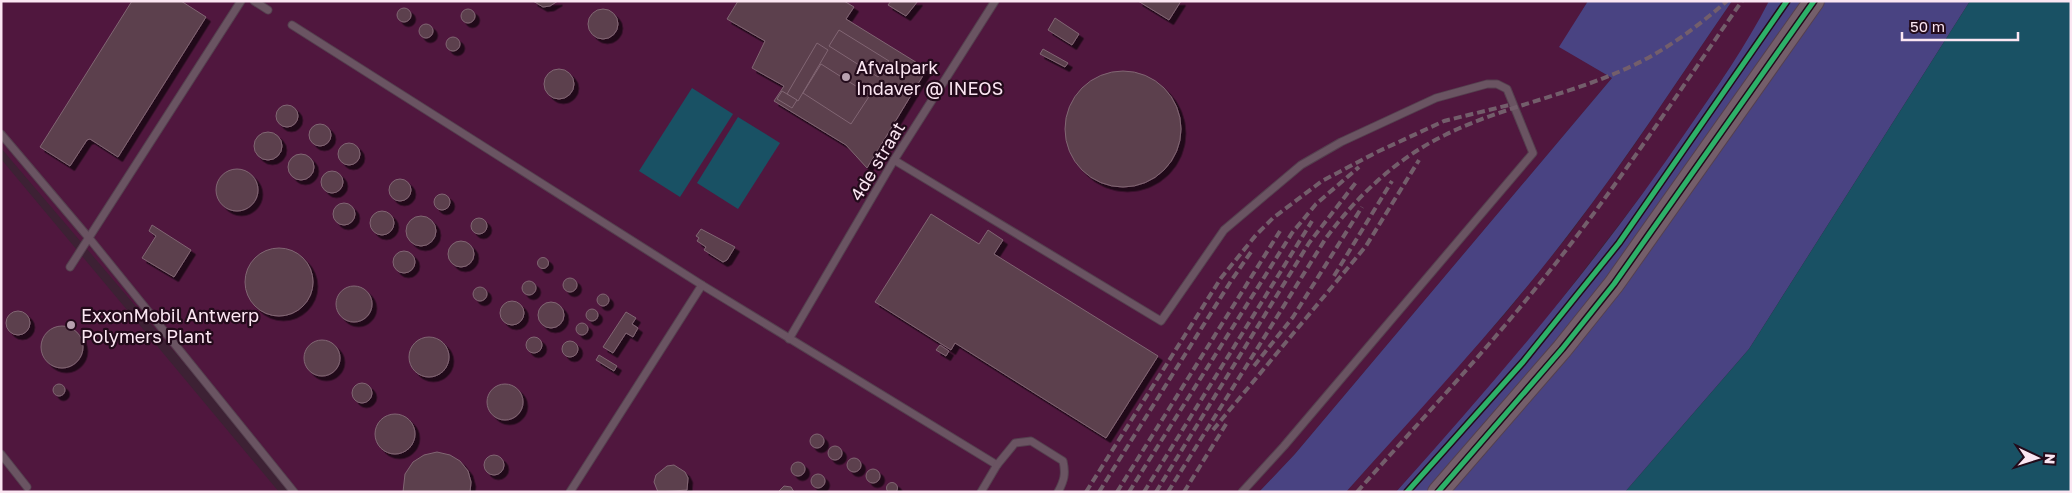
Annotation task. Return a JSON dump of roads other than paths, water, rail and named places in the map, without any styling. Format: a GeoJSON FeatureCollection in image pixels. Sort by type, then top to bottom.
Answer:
{"type":"FeatureCollection","features":[{"type":"Feature","properties":{"kind":"street"},"geometry":{"type":"LineString","coordinates":[[1438,492],[1562,349],[1614,284],[1814,1]]}},
{"type":"Feature","properties":{"kind":"lane"},"geometry":{"type":"LineString","coordinates":[[70,267],[241,1]]}},
{"type":"Feature","properties":{"kind":"lane"},"geometry":{"type":"LineString","coordinates":[[254,1],[268,10]]}},
{"type":"Feature","properties":{"kind":"lane","name":"4de straat"},"geometry":{"type":"LineString","coordinates":[[790,339],[894,160],[995,1]]}},
{"type":"Feature","properties":{"kind":"lane"},"geometry":{"type":"LineString","coordinates":[[292,25],[702,285],[997,465]]}},
{"type":"Feature","properties":{"kind":"lane"},"geometry":{"type":"LineString","coordinates":[[894,160],[1160,321],[1224,230],[1301,165],[1340,142],[1436,98],[1487,84],[1497,84],[1507,89],[1532,153],[1284,446],[1242,492]]}},
{"type":"Feature","properties":{"kind":"lane"},"geometry":{"type":"LineString","coordinates":[[1,134],[89,238],[294,492]]}},
{"type":"Feature","properties":{"kind":"lane"},"geometry":{"type":"LineString","coordinates":[[570,492],[702,285]]}},
{"type":"Feature","properties":{"kind":"lane"},"geometry":{"type":"LineString","coordinates":[[980,492],[997,465],[1015,443],[1032,441],[1063,462],[1066,471],[1064,482],[1058,492]]}},
{"type":"Feature","properties":{"kind":"lane"},"geometry":{"type":"LineString","coordinates":[[1,454],[27,487]]}},
{"type":"Feature","properties":{"kind":"water"},"geometry":{"type":"Polygon","coordinates":[[[1970,1],[2071,1],[2071,492],[1625,492],[1749,349],[1970,1]]]}},
{"type":"Feature","properties":{"kind":"water"},"geometry":{"type":"Polygon","coordinates":[[[692,88],[733,114],[680,197],[639,171],[692,88]]]}},
{"type":"Feature","properties":{"kind":"water"},"geometry":{"type":"Polygon","coordinates":[[[738,117],[780,143],[738,209],[697,183],[738,117]]]}},
{"type":"Feature","properties":{"kind":"railway"},"geometry":{"type":"LineString","coordinates":[[1168,492],[1326,238],[1351,207],[1379,179],[1427,144],[1466,125],[1579,87],[1637,64],[1678,40],[1727,1]]}},
{"type":"Feature","properties":{"kind":"railway"},"geometry":{"type":"LineString","coordinates":[[1357,492],[1499,333],[1570,245],[1621,176],[1742,1]]}},
{"type":"Feature","properties":{"kind":"railway"},"geometry":{"type":"LineString","coordinates":[[1086,492],[1221,278],[1256,235],[1273,218],[1322,181],[1377,152],[1444,121],[1509,105]]}},
{"type":"Feature","properties":{"kind":"railway"},"geometry":{"type":"LineString","coordinates":[[1213,430],[1366,246],[1419,160]]}},
{"type":"Feature","properties":{"kind":"railway"},"geometry":{"type":"LineString","coordinates":[[1129,492],[1292,233],[1316,204],[1359,167]]}},
{"type":"Feature","properties":{"kind":"railway"},"geometry":{"type":"LineString","coordinates":[[1156,492],[1309,243],[1357,181]]}},
{"type":"Feature","properties":{"kind":"railway"},"geometry":{"type":"LineString","coordinates":[[1334,276],[1392,181]]}},
{"type":"Feature","properties":{"kind":"railway"},"geometry":{"type":"LineString","coordinates":[[1254,366],[1293,317],[1362,207]]}},
{"type":"Feature","properties":{"kind":"railway"},"geometry":{"type":"LineString","coordinates":[[1144,492],[1312,221]]}},
{"type":"Feature","properties":{"kind":"railway"},"geometry":{"type":"LineString","coordinates":[[1117,492],[1280,231]]}},
{"type":"Feature","properties":{"kind":"railway"},"geometry":{"type":"LineString","coordinates":[[1099,492],[1253,249]]}},
{"type":"Feature","properties":{"kind":"railway"},"geometry":{"type":"LineString","coordinates":[[1184,492],[1228,421]]}},
{"type":"Feature","properties":{"kind":"place","name":"Afvalpark Indaver @ INEOS"},"geometry":{"type":"Point","coordinates":[846,77]}},
{"type":"Feature","properties":{"kind":"place","name":"ExxonMobil Antwerp Polymers Plant"},"geometry":{"type":"Point","coordinates":[71,325]}}]}
